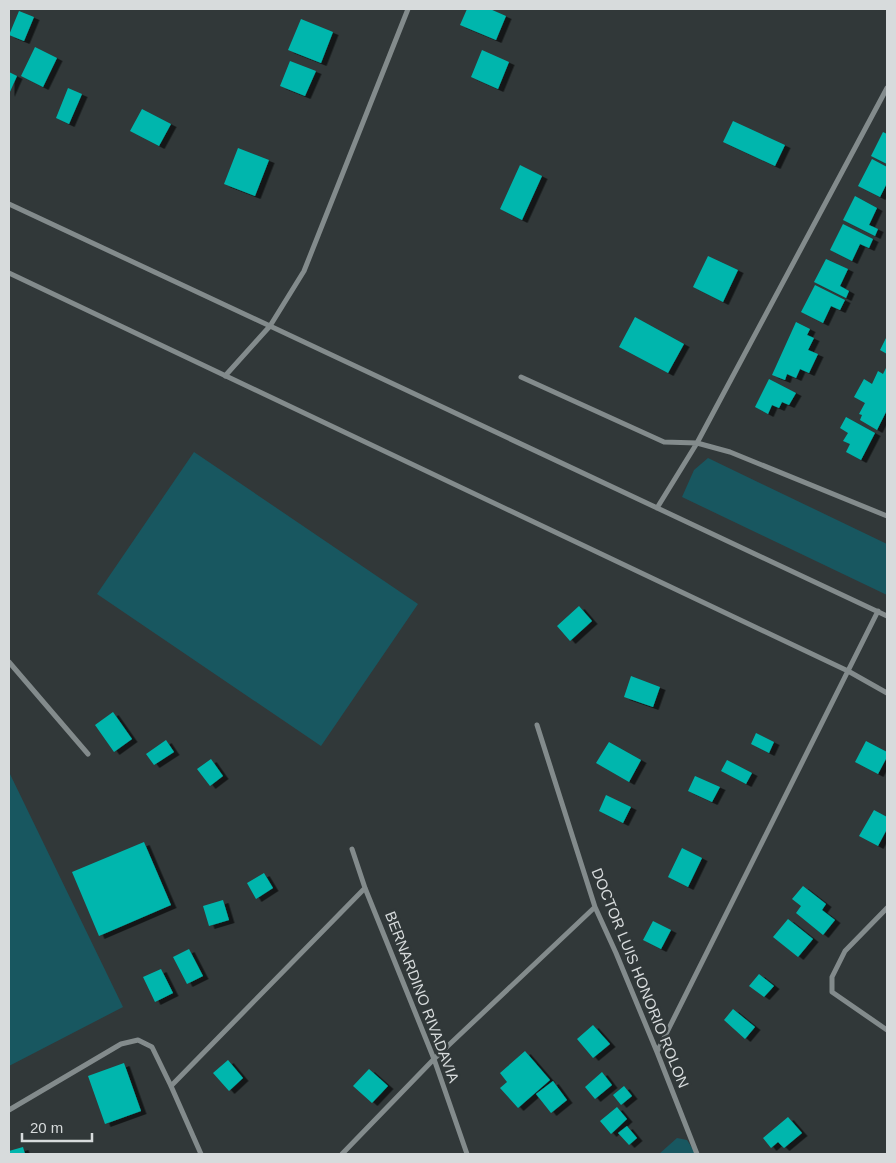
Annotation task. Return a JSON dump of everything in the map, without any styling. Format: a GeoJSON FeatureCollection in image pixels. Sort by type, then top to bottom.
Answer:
{"type":"FeatureCollection","features":[{"type":"Feature","properties":{"kind":"street"},"geometry":{"type":"LineString","coordinates":[[225,376],[270,326],[304,271],[408,9]]}},
{"type":"Feature","properties":{"kind":"street"},"geometry":{"type":"LineString","coordinates":[[656,508],[697,443],[887,88]]}},
{"type":"Feature","properties":{"kind":"street"},"geometry":{"type":"LineString","coordinates":[[9,204],[887,616]]}},
{"type":"Feature","properties":{"kind":"street"},"geometry":{"type":"LineString","coordinates":[[9,273],[848,672],[887,693]]}},
{"type":"Feature","properties":{"kind":"street"},"geometry":{"type":"LineString","coordinates":[[521,377],[664,442],[697,443],[730,452],[887,516]]}},
{"type":"Feature","properties":{"kind":"street"},"geometry":{"type":"LineString","coordinates":[[658,1052],[878,611]]}},
{"type":"Feature","properties":{"kind":"street"},"geometry":{"type":"LineString","coordinates":[[9,662],[88,754]]}},
{"type":"Feature","properties":{"kind":"street","name":"DOCTOR LUIS HONORIO ROLON"},"geometry":{"type":"LineString","coordinates":[[537,725],[594,907],[616,953],[658,1052],[697,1154]]}},
{"type":"Feature","properties":{"kind":"street","name":"BERNARDINO RIVADAVIA"},"geometry":{"type":"LineString","coordinates":[[352,849],[365,888],[434,1059],[467,1154]]}},
{"type":"Feature","properties":{"kind":"street"},"geometry":{"type":"LineString","coordinates":[[172,1086],[365,888]]}},
{"type":"Feature","properties":{"kind":"street"},"geometry":{"type":"LineString","coordinates":[[342,1154],[434,1059],[594,907]]}},
{"type":"Feature","properties":{"kind":"street"},"geometry":{"type":"LineString","coordinates":[[887,908],[845,951],[832,977],[832,992],[887,1030]]}},
{"type":"Feature","properties":{"kind":"street"},"geometry":{"type":"LineString","coordinates":[[9,1110],[121,1044],[138,1040],[152,1047],[172,1086],[201,1154]]}},
{"type":"Feature","properties":{"kind":"shaded area"},"geometry":{"type":"Polygon","coordinates":[[[194,452],[418,604],[321,746],[97,594],[194,452]]]}},
{"type":"Feature","properties":{"kind":"shaded area"},"geometry":{"type":"Polygon","coordinates":[[[708,458],[887,544],[887,595],[682,497],[694,470],[708,458]]]}},
{"type":"Feature","properties":{"kind":"shaded area"},"geometry":{"type":"Polygon","coordinates":[[[9,772],[123,1007],[9,1066],[9,772]]]}},
{"type":"Feature","properties":{"kind":"shaded area"},"geometry":{"type":"Polygon","coordinates":[[[677,1138],[687,1140],[696,1154],[659,1154],[677,1138]]]}},
{"type":"Feature","properties":{"kind":"building"},"geometry":{"type":"Polygon","coordinates":[[[467,9],[490,9],[506,16],[496,40],[460,25],[467,9]]]}},
{"type":"Feature","properties":{"kind":"building"},"geometry":{"type":"Polygon","coordinates":[[[19,11],[34,17],[24,41],[9,35],[19,11]]]}},
{"type":"Feature","properties":{"kind":"building"},"geometry":{"type":"Polygon","coordinates":[[[301,19],[333,32],[321,63],[288,50],[301,19]]]}},
{"type":"Feature","properties":{"kind":"building"},"geometry":{"type":"Polygon","coordinates":[[[35,47],[57,58],[43,87],[21,76],[35,47]]]}},
{"type":"Feature","properties":{"kind":"building"},"geometry":{"type":"Polygon","coordinates":[[[482,50],[509,62],[498,89],[471,77],[482,50]]]}},
{"type":"Feature","properties":{"kind":"building"},"geometry":{"type":"Polygon","coordinates":[[[290,61],[316,71],[305,96],[280,86],[290,61]]]}},
{"type":"Feature","properties":{"kind":"building"},"geometry":{"type":"Polygon","coordinates":[[[9,72],[17,76],[9,94],[9,72]]]}},
{"type":"Feature","properties":{"kind":"building"},"geometry":{"type":"Polygon","coordinates":[[[68,88],[82,94],[69,124],[56,118],[68,88]]]}},
{"type":"Feature","properties":{"kind":"building"},"geometry":{"type":"Polygon","coordinates":[[[142,109],[171,124],[159,146],[130,131],[142,109]]]}},
{"type":"Feature","properties":{"kind":"building"},"geometry":{"type":"Polygon","coordinates":[[[733,121],[785,145],[775,166],[723,142],[733,121]]]}},
{"type":"Feature","properties":{"kind":"building"},"geometry":{"type":"Polygon","coordinates":[[[883,132],[887,134],[887,164],[871,156],[883,132]]]}},
{"type":"Feature","properties":{"kind":"building"},"geometry":{"type":"Polygon","coordinates":[[[238,148],[269,160],[255,196],[224,184],[238,148]]]}},
{"type":"Feature","properties":{"kind":"building"},"geometry":{"type":"Polygon","coordinates":[[[872,159],[887,167],[887,183],[880,197],[858,186],[872,159]]]}},
{"type":"Feature","properties":{"kind":"building"},"geometry":{"type":"Polygon","coordinates":[[[520,165],[542,176],[522,220],[500,209],[520,165]]]}},
{"type":"Feature","properties":{"kind":"building"},"geometry":{"type":"Polygon","coordinates":[[[855,196],[877,208],[869,225],[878,229],[875,236],[843,220],[855,196]]]}},
{"type":"Feature","properties":{"kind":"building"},"geometry":{"type":"Polygon","coordinates":[[[843,224],[873,239],[869,248],[860,244],[852,261],[830,250],[843,224]]]}},
{"type":"Feature","properties":{"kind":"building"},"geometry":{"type":"Polygon","coordinates":[[[708,256],[738,270],[723,302],[693,287],[708,256]]]}},
{"type":"Feature","properties":{"kind":"building"},"geometry":{"type":"Polygon","coordinates":[[[826,259],[848,269],[840,286],[849,291],[846,298],[814,282],[826,259]]]}},
{"type":"Feature","properties":{"kind":"building"},"geometry":{"type":"Polygon","coordinates":[[[815,285],[845,300],[840,310],[831,306],[823,323],[801,312],[815,285]]]}},
{"type":"Feature","properties":{"kind":"building"},"geometry":{"type":"Polygon","coordinates":[[[635,317],[684,344],[668,373],[619,347],[635,317]]]}},
{"type":"Feature","properties":{"kind":"building"},"geometry":{"type":"Polygon","coordinates":[[[796,322],[810,329],[807,335],[814,338],[808,350],[818,354],[809,373],[800,369],[796,378],[787,374],[785,380],[772,375],[796,322]]]}},
{"type":"Feature","properties":{"kind":"building"},"geometry":{"type":"Polygon","coordinates":[[[887,336],[887,354],[880,350],[887,336]]]}},
{"type":"Feature","properties":{"kind":"building"},"geometry":{"type":"Polygon","coordinates":[[[887,366],[887,410],[877,430],[860,420],[862,415],[859,414],[865,403],[854,397],[864,379],[872,384],[878,371],[883,374],[887,366]]]}},
{"type":"Feature","properties":{"kind":"building"},"geometry":{"type":"Polygon","coordinates":[[[769,379],[796,393],[789,405],[782,402],[779,408],[772,405],[768,414],[755,407],[769,379]]]}},
{"type":"Feature","properties":{"kind":"building"},"geometry":{"type":"Polygon","coordinates":[[[846,417],[875,433],[861,460],[846,452],[850,444],[843,441],[848,433],[840,428],[846,417]]]}},
{"type":"Feature","properties":{"kind":"building"},"geometry":{"type":"Polygon","coordinates":[[[579,606],[592,621],[570,641],[557,626],[579,606]]]}},
{"type":"Feature","properties":{"kind":"building"},"geometry":{"type":"Polygon","coordinates":[[[631,676],[660,687],[653,707],[624,697],[631,676]]]}},
{"type":"Feature","properties":{"kind":"building"},"geometry":{"type":"Polygon","coordinates":[[[113,712],[132,739],[114,752],[95,725],[113,712]]]}},
{"type":"Feature","properties":{"kind":"building"},"geometry":{"type":"Polygon","coordinates":[[[756,733],[774,742],[769,753],[751,744],[756,733]]]}},
{"type":"Feature","properties":{"kind":"building"},"geometry":{"type":"Polygon","coordinates":[[[166,740],[174,752],[154,765],[146,754],[166,740]]]}},
{"type":"Feature","properties":{"kind":"building"},"geometry":{"type":"Polygon","coordinates":[[[866,741],[887,752],[887,757],[878,774],[855,762],[866,741]]]}},
{"type":"Feature","properties":{"kind":"building"},"geometry":{"type":"Polygon","coordinates":[[[609,742],[641,760],[629,782],[596,763],[609,742]]]}},
{"type":"Feature","properties":{"kind":"building"},"geometry":{"type":"Polygon","coordinates":[[[211,759],[223,776],[210,786],[197,769],[211,759]]]}},
{"type":"Feature","properties":{"kind":"building"},"geometry":{"type":"Polygon","coordinates":[[[727,760],[752,773],[746,784],[721,771],[727,760]]]}},
{"type":"Feature","properties":{"kind":"building"},"geometry":{"type":"Polygon","coordinates":[[[695,776],[720,787],[712,802],[688,791],[695,776]]]}},
{"type":"Feature","properties":{"kind":"building"},"geometry":{"type":"Polygon","coordinates":[[[606,795],[631,807],[623,823],[599,811],[606,795]]]}},
{"type":"Feature","properties":{"kind":"building"},"geometry":{"type":"Polygon","coordinates":[[[874,810],[887,817],[887,829],[878,846],[859,836],[874,810]]]}},
{"type":"Feature","properties":{"kind":"building"},"geometry":{"type":"Polygon","coordinates":[[[144,842],[171,905],[99,936],[72,872],[144,842]]]}},
{"type":"Feature","properties":{"kind":"building"},"geometry":{"type":"Polygon","coordinates":[[[682,848],[702,858],[688,887],[668,877],[682,848]]]}},
{"type":"Feature","properties":{"kind":"building"},"geometry":{"type":"Polygon","coordinates":[[[264,873],[273,888],[256,899],[247,883],[264,873]]]}},
{"type":"Feature","properties":{"kind":"building"},"geometry":{"type":"Polygon","coordinates":[[[803,886],[826,904],[822,910],[835,920],[823,935],[796,913],[801,906],[792,899],[803,886]]]}},
{"type":"Feature","properties":{"kind":"building"},"geometry":{"type":"Polygon","coordinates":[[[223,900],[229,920],[209,926],[203,906],[223,900]]]}},
{"type":"Feature","properties":{"kind":"building"},"geometry":{"type":"Polygon","coordinates":[[[788,919],[813,939],[798,957],[773,937],[788,919]]]}},
{"type":"Feature","properties":{"kind":"building"},"geometry":{"type":"Polygon","coordinates":[[[653,921],[671,930],[661,949],[643,940],[653,921]]]}},
{"type":"Feature","properties":{"kind":"building"},"geometry":{"type":"Polygon","coordinates":[[[189,949],[203,976],[187,984],[173,957],[189,949]]]}},
{"type":"Feature","properties":{"kind":"building"},"geometry":{"type":"Polygon","coordinates":[[[161,969],[173,993],[155,1002],[143,977],[161,969]]]}},
{"type":"Feature","properties":{"kind":"building"},"geometry":{"type":"Polygon","coordinates":[[[759,974],[774,986],[764,997],[749,986],[759,974]]]}},
{"type":"Feature","properties":{"kind":"building"},"geometry":{"type":"Polygon","coordinates":[[[733,1009],[755,1027],[745,1039],[724,1020],[733,1009]]]}},
{"type":"Feature","properties":{"kind":"building"},"geometry":{"type":"Polygon","coordinates":[[[593,1025],[610,1044],[593,1058],[577,1039],[593,1025]]]}},
{"type":"Feature","properties":{"kind":"building"},"geometry":{"type":"Polygon","coordinates":[[[525,1051],[550,1080],[518,1108],[500,1088],[507,1082],[500,1073],[525,1051]]]}},
{"type":"Feature","properties":{"kind":"building"},"geometry":{"type":"Polygon","coordinates":[[[228,1060],[243,1078],[229,1091],[213,1073],[228,1060]]]}},
{"type":"Feature","properties":{"kind":"building"},"geometry":{"type":"Polygon","coordinates":[[[124,1063],[141,1111],[105,1124],[88,1076],[124,1063]]]}},
{"type":"Feature","properties":{"kind":"building"},"geometry":{"type":"Polygon","coordinates":[[[369,1069],[388,1086],[372,1103],[353,1086],[369,1069]]]}},
{"type":"Feature","properties":{"kind":"building"},"geometry":{"type":"Polygon","coordinates":[[[602,1072],[612,1085],[595,1099],[585,1087],[602,1072]]]}},
{"type":"Feature","properties":{"kind":"building"},"geometry":{"type":"Polygon","coordinates":[[[553,1081],[567,1100],[551,1113],[536,1094],[553,1081]]]}},
{"type":"Feature","properties":{"kind":"building"},"geometry":{"type":"Polygon","coordinates":[[[624,1086],[632,1096],[621,1105],[613,1095],[624,1086]]]}},
{"type":"Feature","properties":{"kind":"building"},"geometry":{"type":"Polygon","coordinates":[[[617,1107],[627,1119],[611,1134],[600,1121],[617,1107]]]}},
{"type":"Feature","properties":{"kind":"building"},"geometry":{"type":"Polygon","coordinates":[[[788,1117],[802,1133],[784,1148],[778,1142],[771,1148],[763,1138],[788,1117]]]}},
{"type":"Feature","properties":{"kind":"building"},"geometry":{"type":"Polygon","coordinates":[[[627,1126],[637,1138],[629,1145],[618,1133],[627,1126]]]}},
{"type":"Feature","properties":{"kind":"building"},"geometry":{"type":"Polygon","coordinates":[[[23,1147],[25,1154],[9,1154],[9,1151],[23,1147]]]}}]}
